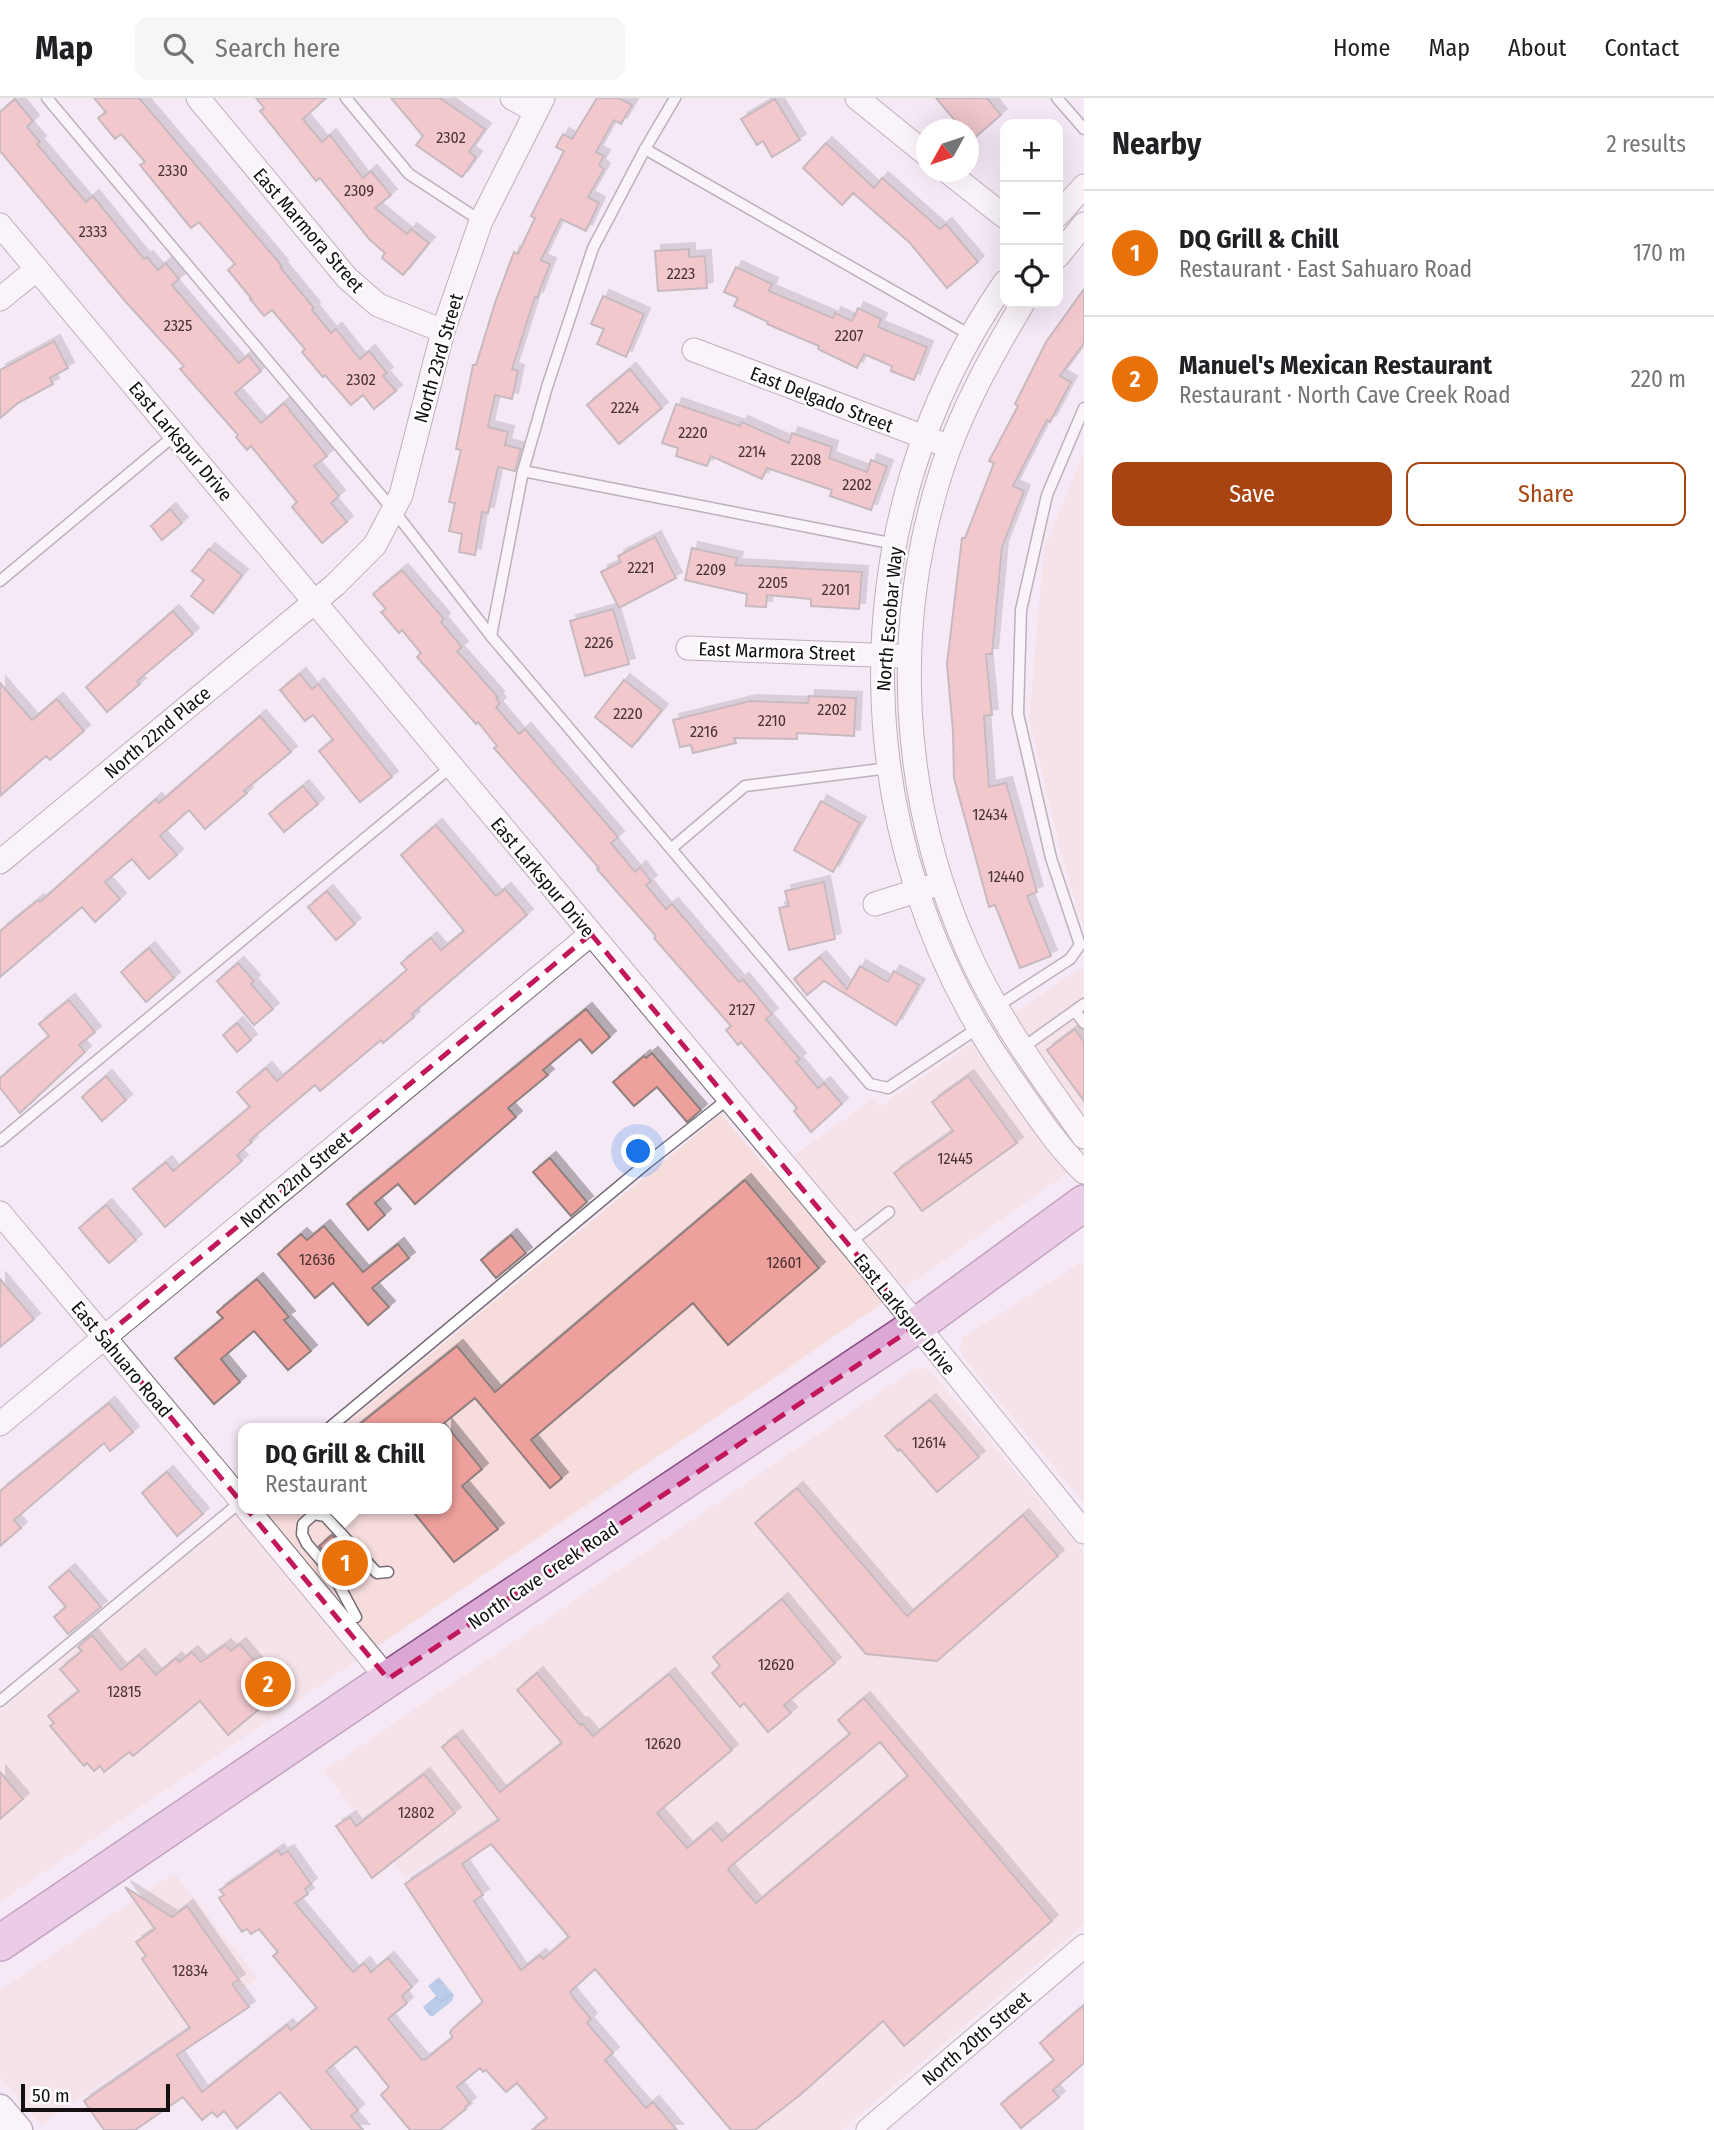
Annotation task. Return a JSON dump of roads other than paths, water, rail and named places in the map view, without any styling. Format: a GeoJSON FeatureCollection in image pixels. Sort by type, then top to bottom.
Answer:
{"type":"FeatureCollection","features":[{"type":"Feature","properties":{"kind":"main road","name":"North Cave Creek Road"},"geometry":{"type":"LineString","coordinates":[[0,1943],[388,1679],[916,1326],[1084,1203]]}},
{"type":"Feature","properties":{"kind":"street","name":"East Marmora Street"},"geometry":{"type":"LineString","coordinates":[[198,98],[347,278],[378,305],[443,331]]}},
{"type":"Feature","properties":{"kind":"street"},"geometry":{"type":"LineString","coordinates":[[512,98],[539,105]]}},
{"type":"Feature","properties":{"kind":"street"},"geometry":{"type":"LineString","coordinates":[[857,98],[916,146]]}},
{"type":"Feature","properties":{"kind":"street","name":"North 23rd Street"},"geometry":{"type":"LineString","coordinates":[[314,602],[358,565],[375,545],[394,511],[401,495],[443,331],[481,221],[539,105]]}},
{"type":"Feature","properties":{"kind":"street"},"geometry":{"type":"LineString","coordinates":[[961,182],[1000,213]]}},
{"type":"Feature","properties":{"kind":"street"},"geometry":{"type":"LineString","coordinates":[[1063,209],[1084,186]]}},
{"type":"Feature","properties":{"kind":"street"},"geometry":{"type":"LineString","coordinates":[[1063,250],[1084,224]]}},
{"type":"Feature","properties":{"kind":"street","name":"East Larkspur Drive"},"geometry":{"type":"LineString","coordinates":[[0,225],[849,1243],[1084,1532]]}},
{"type":"Feature","properties":{"kind":"street"},"geometry":{"type":"LineString","coordinates":[[0,299],[37,269]]}},
{"type":"Feature","properties":{"kind":"street","name":"North Escobar Way"},"geometry":{"type":"LineString","coordinates":[[1000,290],[972,336],[925,438],[895,544],[883,656],[883,717],[900,834],[916,892],[940,954],[996,1057],[1064,1153],[1084,1172]]}},
{"type":"Feature","properties":{"kind":"street","name":"North Escobar Way"},"geometry":{"type":"LineString","coordinates":[[1020,308],[979,382],[950,447],[934,495],[916,582],[908,656],[910,729],[921,808],[940,884],[968,951],[1021,1049],[1080,1123]]}},
{"type":"Feature","properties":{"kind":"street","name":"East Delgado Street"},"geometry":{"type":"LineString","coordinates":[[694,350],[950,447]]}},
{"type":"Feature","properties":{"kind":"street","name":"North 22nd Place"},"geometry":{"type":"LineString","coordinates":[[0,862],[314,602]]}},
{"type":"Feature","properties":{"kind":"street","name":"East Marmora Street"},"geometry":{"type":"LineString","coordinates":[[688,648],[908,656]]}},
{"type":"Feature","properties":{"kind":"street"},"geometry":{"type":"LineString","coordinates":[[875,904],[940,884]]}},
{"type":"Feature","properties":{"kind":"street","name":"North 22nd Street"},"geometry":{"type":"LineString","coordinates":[[0,1424],[590,934]]}},
{"type":"Feature","properties":{"kind":"street","name":"East Sahuaro Road"},"geometry":{"type":"LineString","coordinates":[[0,1213],[238,1497]]}},
{"type":"Feature","properties":{"kind":"street","name":"East Sahuaro Road"},"geometry":{"type":"LineString","coordinates":[[252,1514],[388,1679]]}},
{"type":"Feature","properties":{"kind":"street","name":"North 20th Street"},"geometry":{"type":"LineString","coordinates":[[868,2130],[1084,1946]]}},
{"type":"Feature","properties":{"kind":"street"},"geometry":{"type":"LineString","coordinates":[[0,2109],[18,2130]]}},
{"type":"Feature","properties":{"kind":"lane"},"geometry":{"type":"LineString","coordinates":[[47,98],[394,511],[491,636],[870,1084],[888,1088],[978,1028]]}},
{"type":"Feature","properties":{"kind":"lane"},"geometry":{"type":"LineString","coordinates":[[346,98],[410,174],[481,221]]}},
{"type":"Feature","properties":{"kind":"lane"},"geometry":{"type":"LineString","coordinates":[[491,636],[523,471],[547,387],[593,248],[675,98]]}},
{"type":"Feature","properties":{"kind":"lane"},"geometry":{"type":"LineString","coordinates":[[1057,98],[1084,129]]}},
{"type":"Feature","properties":{"kind":"lane"},"geometry":{"type":"LineString","coordinates":[[645,149],[972,336]]}},
{"type":"Feature","properties":{"kind":"lane"},"geometry":{"type":"LineString","coordinates":[[996,1007],[1070,959],[1080,945],[1051,858],[1018,714],[1021,610],[1047,495],[1084,408]]}},
{"type":"Feature","properties":{"kind":"lane"},"geometry":{"type":"LineString","coordinates":[[0,581],[175,435]]}},
{"type":"Feature","properties":{"kind":"lane"},"geometry":{"type":"LineString","coordinates":[[523,471],[895,544]]}},
{"type":"Feature","properties":{"kind":"lane"},"geometry":{"type":"LineString","coordinates":[[0,1141],[451,767]]}},
{"type":"Feature","properties":{"kind":"lane"},"geometry":{"type":"LineString","coordinates":[[672,848],[745,786],[889,768]]}},
{"type":"Feature","properties":{"kind":"lane"},"geometry":{"type":"LineString","coordinates":[[1021,1049],[1079,1008],[1084,1023]]}},
{"type":"Feature","properties":{"kind":"lane"},"geometry":{"type":"LineString","coordinates":[[335,1423],[728,1099]]}},
{"type":"Feature","properties":{"kind":"lane"},"geometry":{"type":"LineString","coordinates":[[849,1243],[889,1212]]}},
{"type":"Feature","properties":{"kind":"lane"},"geometry":{"type":"LineString","coordinates":[[0,1701],[238,1509]]}},
{"type":"Feature","properties":{"kind":"lane"},"geometry":{"type":"LineString","coordinates":[[356,1617],[333,1574],[307,1544],[302,1534],[303,1524],[314,1514],[325,1516],[377,1573],[388,1572]]}},
{"type":"Feature","properties":{"kind":"water"},"geometry":{"type":"Polygon","coordinates":[[[439,1977],[454,1995],[452,2001],[430,2016],[423,2007],[436,1996],[428,1986],[439,1977]]]}},
{"type":"Feature","properties":{"kind":"place","name":"DQ Grill & Chill"},"geometry":{"type":"Point","coordinates":[345,1563]}},
{"type":"Feature","properties":{"kind":"place","name":"Manuel's Mexican Restaurant"},"geometry":{"type":"Point","coordinates":[268,1684]}}]}
